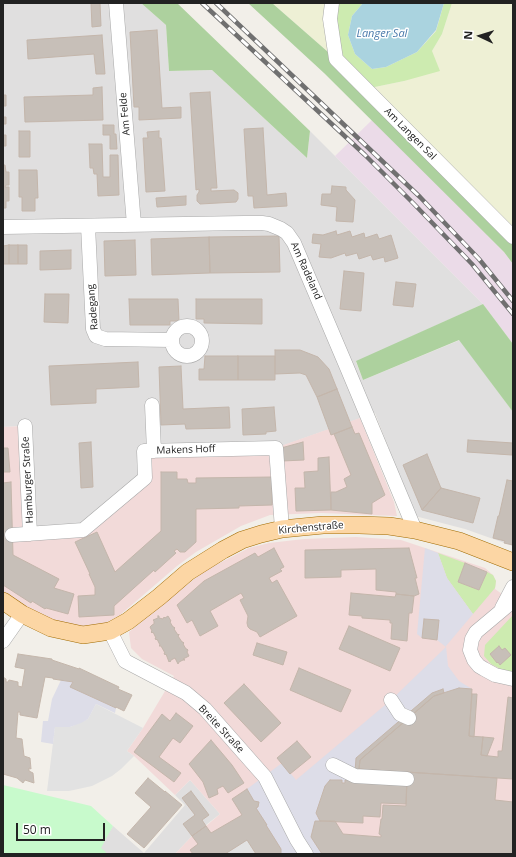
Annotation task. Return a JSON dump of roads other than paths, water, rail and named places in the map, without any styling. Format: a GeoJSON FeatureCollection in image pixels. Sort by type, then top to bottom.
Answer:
{"type":"FeatureCollection","features":[{"type":"Feature","properties":{"kind":"main road","name":"Kirchenstraße"},"geometry":{"type":"LineString","coordinates":[[110,631],[128,621],[188,572],[223,550],[242,540],[282,529],[323,525],[389,526],[415,530],[459,541],[513,562]]}},
{"type":"Feature","properties":{"kind":"main road"},"geometry":{"type":"LineString","coordinates":[[3,601],[22,614],[51,628],[83,635],[110,631]]}},
{"type":"Feature","properties":{"kind":"street","name":"Am Felde"},"geometry":{"type":"LineString","coordinates":[[116,3],[134,225]]}},
{"type":"Feature","properties":{"kind":"street","name":"Am Langen Sal"},"geometry":{"type":"LineString","coordinates":[[332,3],[330,19],[336,59],[513,238]]}},
{"type":"Feature","properties":{"kind":"street","name":"Am Radeland"},"geometry":{"type":"LineString","coordinates":[[3,228],[262,223],[275,226],[287,233],[294,243],[415,530]]}},
{"type":"Feature","properties":{"kind":"street","name":"Radegang"},"geometry":{"type":"LineString","coordinates":[[88,226],[93,329],[96,336],[106,338],[172,340]]}},
{"type":"Feature","properties":{"kind":"street"},"geometry":{"type":"LineString","coordinates":[[152,405],[154,451]]}},
{"type":"Feature","properties":{"kind":"street","name":"Hamburger Straße"},"geometry":{"type":"LineString","coordinates":[[25,426],[30,534]]}},
{"type":"Feature","properties":{"kind":"street","name":"Makens Hoff"},"geometry":{"type":"LineString","coordinates":[[12,535],[83,530],[145,478],[144,451],[276,448],[282,529]]}},
{"type":"Feature","properties":{"kind":"street"},"geometry":{"type":"LineString","coordinates":[[507,608],[513,587]]}},
{"type":"Feature","properties":{"kind":"street"},"geometry":{"type":"LineString","coordinates":[[513,601],[507,608],[476,632],[471,642],[470,650],[476,663],[484,669],[495,675],[513,679]]}},
{"type":"Feature","properties":{"kind":"street"},"geometry":{"type":"LineString","coordinates":[[3,640],[22,614]]}},
{"type":"Feature","properties":{"kind":"street","name":"Breite Straße"},"geometry":{"type":"LineString","coordinates":[[110,631],[125,661],[186,693],[205,709],[265,777],[296,840],[306,854]]}},
{"type":"Feature","properties":{"kind":"street"},"geometry":{"type":"LineString","coordinates":[[391,700],[400,714],[409,718]]}},
{"type":"Feature","properties":{"kind":"street"},"geometry":{"type":"LineString","coordinates":[[333,765],[355,776],[407,779]]}},
{"type":"Feature","properties":{"kind":"water","name":"Langer Sal"},"geometry":{"type":"Polygon","coordinates":[[[363,3],[444,3],[436,30],[417,52],[386,67],[372,69],[355,54],[348,35],[352,16],[363,3]]]}},
{"type":"Feature","properties":{"kind":"railway"},"geometry":{"type":"LineString","coordinates":[[202,3],[365,155],[472,264],[513,314]]}},
{"type":"Feature","properties":{"kind":"railway"},"geometry":{"type":"LineString","coordinates":[[216,3],[420,197],[479,259],[513,301]]}}]}
